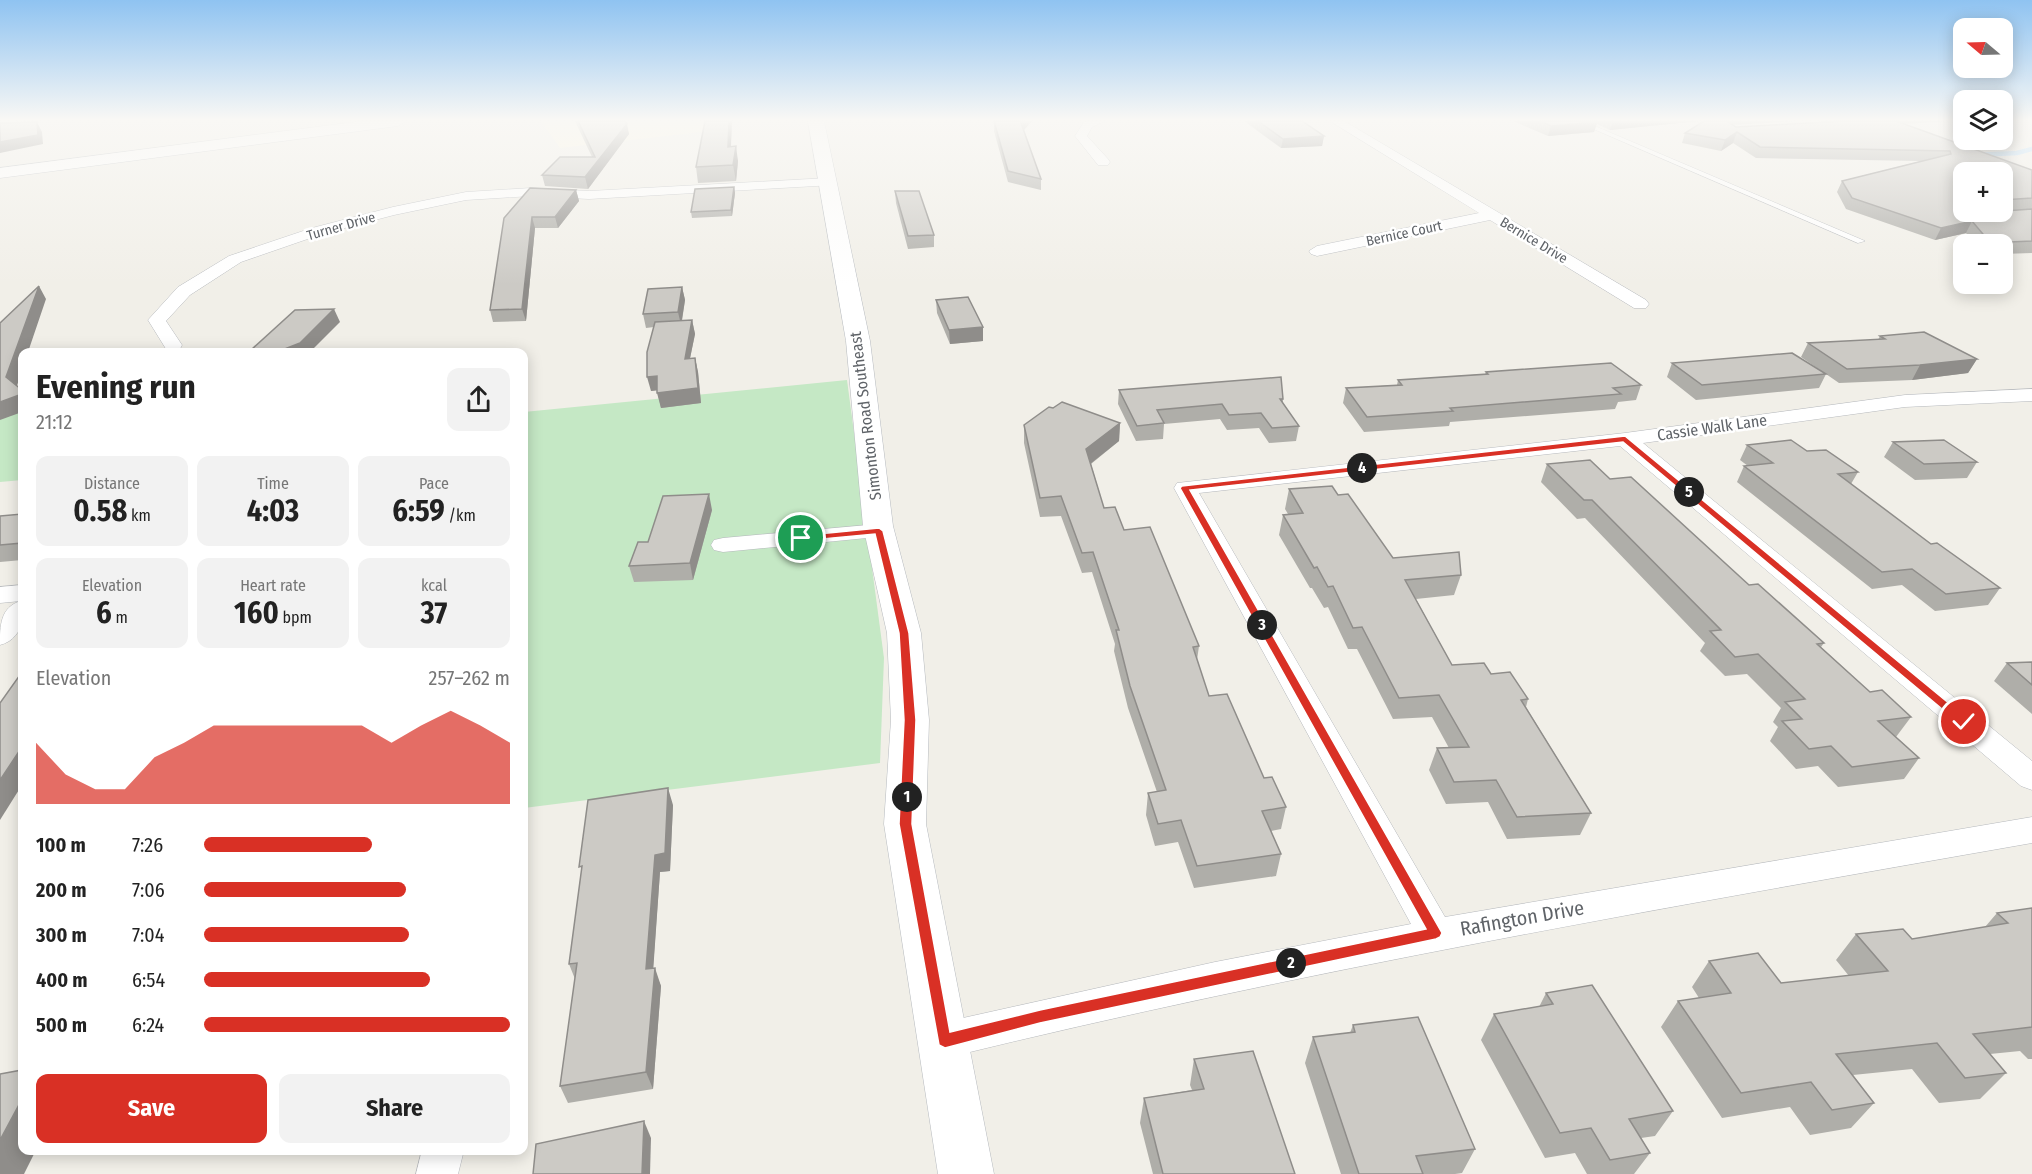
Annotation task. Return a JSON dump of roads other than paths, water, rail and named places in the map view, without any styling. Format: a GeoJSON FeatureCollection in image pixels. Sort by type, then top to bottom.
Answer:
{"type":"FeatureCollection","features":[{"type":"Feature","properties":{"kind":"street","name":"Simonton Road Southeast"},"geometry":{"type":"LineString","coordinates":[[828,176],[858,341],[879,531],[904,633],[910,720],[905,824],[945,1041],[966,1174]]}},
{"type":"Feature","properties":{"kind":"street","name":"Bernice Drive"},"geometry":{"type":"LineString","coordinates":[[1426,176],[1640,304]]}},
{"type":"Feature","properties":{"kind":"street","name":"Turner Drive"},"geometry":{"type":"LineString","coordinates":[[172,345],[157,320],[184,291],[236,259],[317,231],[393,211],[466,196],[531,192],[589,195],[829,182]]}},
{"type":"Feature","properties":{"kind":"street","name":"Bernice Court"},"geometry":{"type":"LineString","coordinates":[[1317,251],[1491,215]]}},
{"type":"Feature","properties":{"kind":"street","name":"Cassie Walk Lane"},"geometry":{"type":"LineString","coordinates":[[1436,933],[1185,488],[1625,439],[1905,401],[2032,395]]}},
{"type":"Feature","properties":{"kind":"street"},"geometry":{"type":"LineString","coordinates":[[1625,439],[2032,778]]}},
{"type":"Feature","properties":{"kind":"street"},"geometry":{"type":"LineString","coordinates":[[723,546],[879,531]]}},
{"type":"Feature","properties":{"kind":"street"},"geometry":{"type":"LineString","coordinates":[[0,595],[18,593]]}},
{"type":"Feature","properties":{"kind":"street"},"geometry":{"type":"LineString","coordinates":[[0,636],[18,614]]}},
{"type":"Feature","properties":{"kind":"street","name":"Rafington Drive"},"geometry":{"type":"LineString","coordinates":[[945,1041],[1052,1014],[1436,933],[2032,830]]}},
{"type":"Feature","properties":{"kind":"street"},"geometry":{"type":"LineString","coordinates":[[437,1174],[441,1155]]}},
{"type":"Feature","properties":{"kind":"lane"},"geometry":{"type":"LineString","coordinates":[[1707,176],[1861,241]]}}]}
